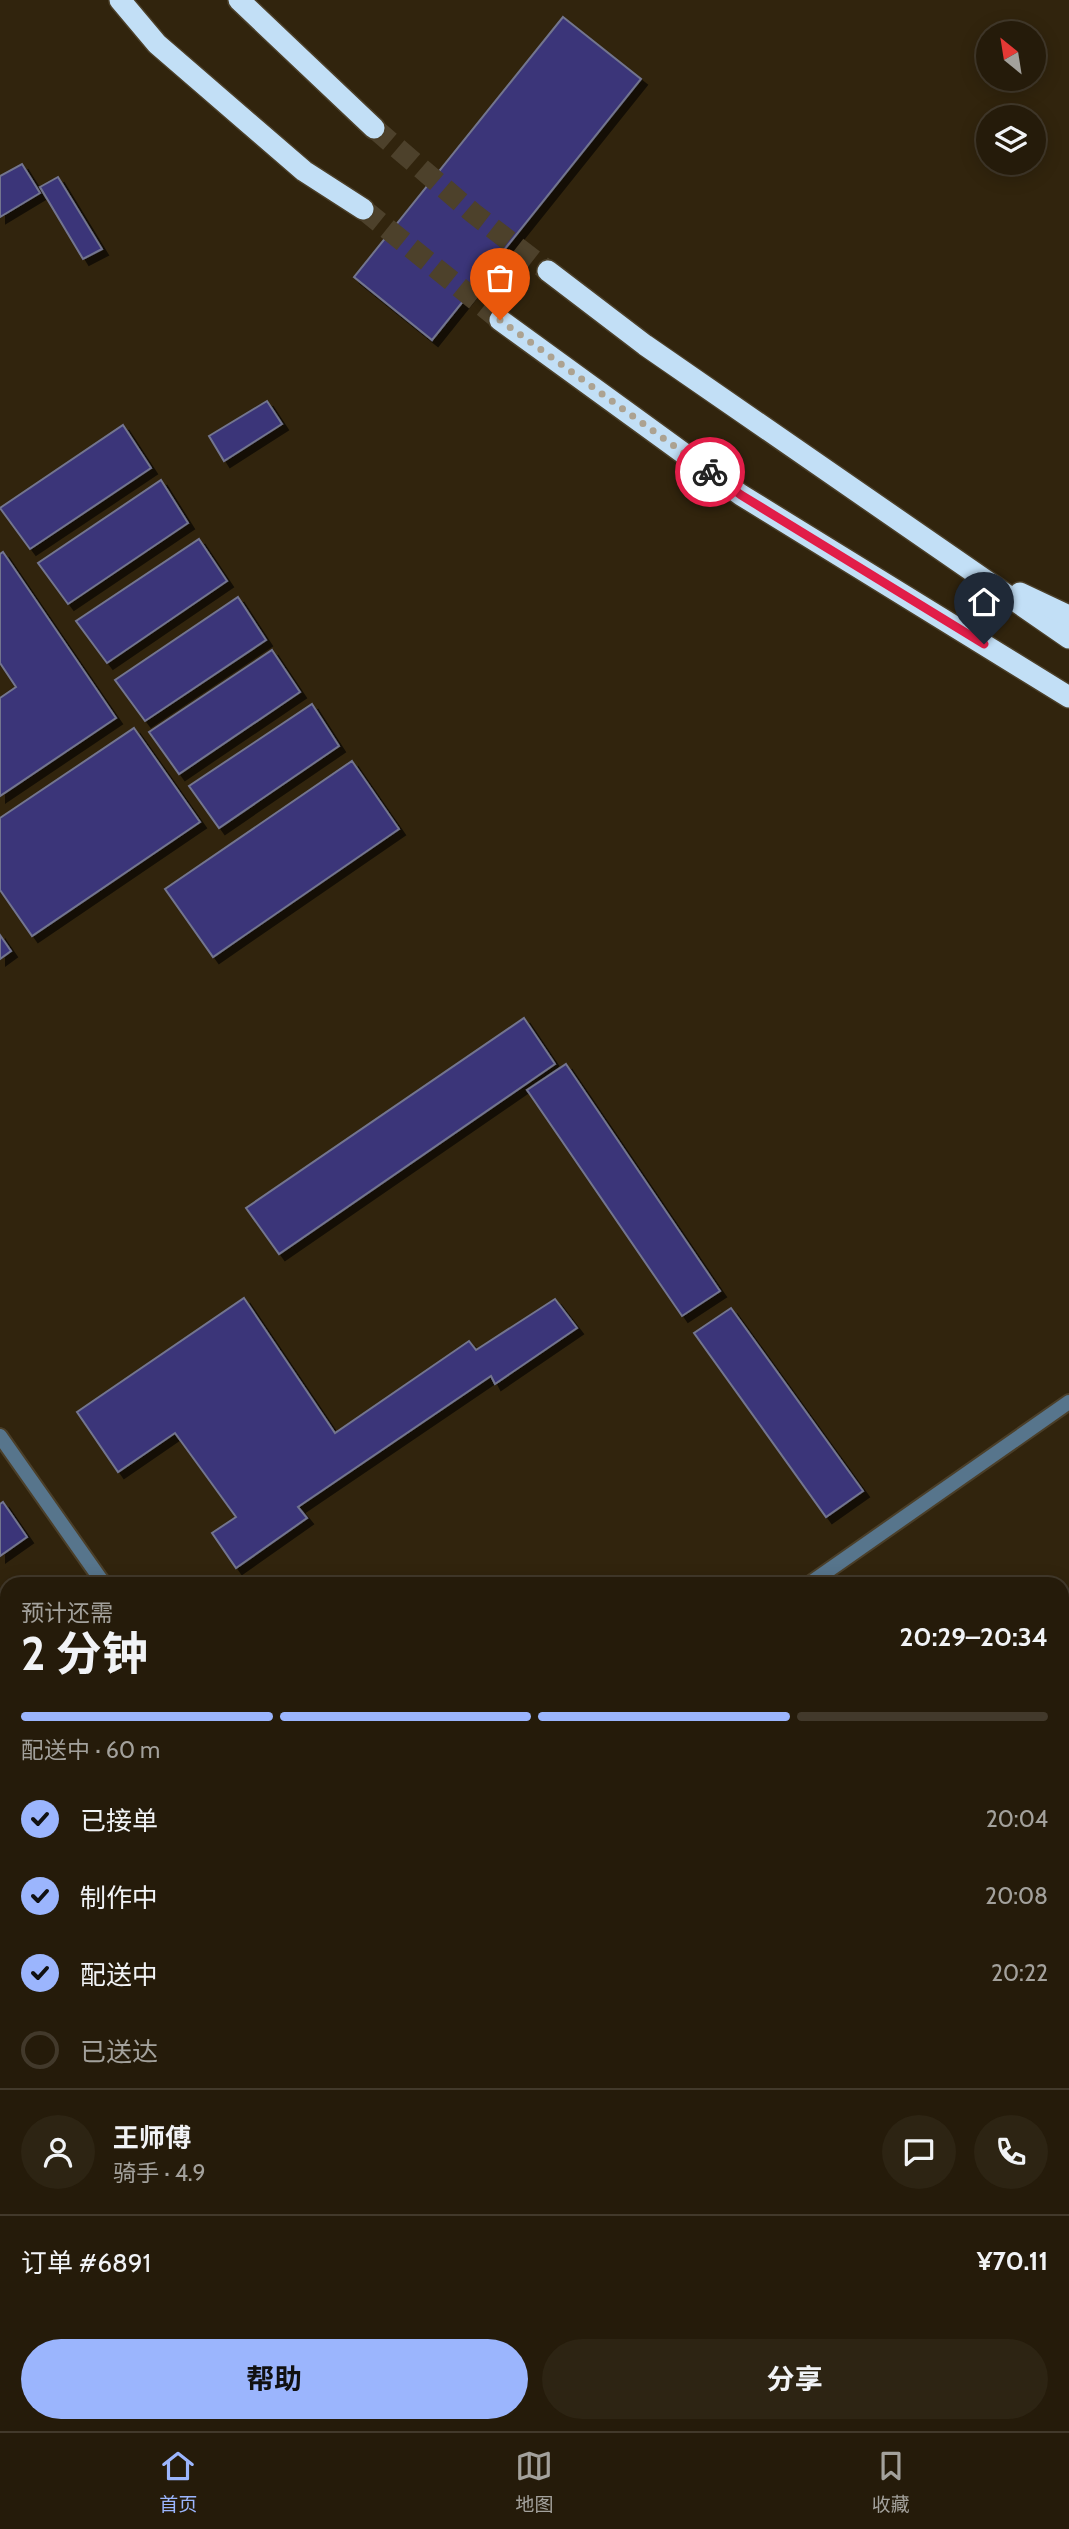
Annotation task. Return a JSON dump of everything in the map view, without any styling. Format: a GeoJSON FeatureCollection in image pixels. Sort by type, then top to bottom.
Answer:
{"type":"FeatureCollection","features":[{"type":"Feature","properties":{"kind":"highway"},"geometry":{"type":"LineString","coordinates":[[120,0],[157,44],[262,135],[304,171],[363,209]]}},
{"type":"Feature","properties":{"kind":"highway"},"geometry":{"type":"LineString","coordinates":[[239,0],[374,128]]}},
{"type":"Feature","properties":{"kind":"highway"},"geometry":{"type":"LineString","coordinates":[[548,271],[667,360],[1069,638]]}},
{"type":"Feature","properties":{"kind":"highway"},"geometry":{"type":"LineString","coordinates":[[500,320],[741,495],[1069,697]]}},
{"type":"Feature","properties":{"kind":"highway"},"geometry":{"type":"LineString","coordinates":[[964,566],[1069,616]]}},
{"type":"Feature","properties":{"kind":"highway"},"geometry":{"type":"LineString","coordinates":[[962,631],[1069,683]]}},
{"type":"Feature","properties":{"kind":"street"},"geometry":{"type":"LineString","coordinates":[[819,1577],[1069,1402]]}},
{"type":"Feature","properties":{"kind":"street"},"geometry":{"type":"LineString","coordinates":[[0,1436],[99,1577]]}},
{"type":"Feature","properties":{"kind":"building"},"geometry":{"type":"Polygon","coordinates":[[[563,17],[641,79],[432,340],[354,277],[563,17]]]}},
{"type":"Feature","properties":{"kind":"building"},"geometry":{"type":"Polygon","coordinates":[[[22,164],[40,193],[0,217],[0,176],[22,164]]]}},
{"type":"Feature","properties":{"kind":"building"},"geometry":{"type":"Polygon","coordinates":[[[58,177],[102,249],[83,259],[40,187],[58,177]]]}},
{"type":"Feature","properties":{"kind":"building"},"geometry":{"type":"Polygon","coordinates":[[[267,401],[282,424],[224,461],[209,436],[267,401]]]}},
{"type":"Feature","properties":{"kind":"building"},"geometry":{"type":"Polygon","coordinates":[[[123,425],[151,468],[30,549],[0,508],[123,425]]]}},
{"type":"Feature","properties":{"kind":"building"},"geometry":{"type":"Polygon","coordinates":[[[161,480],[188,523],[68,604],[38,563],[161,480]]]}},
{"type":"Feature","properties":{"kind":"building"},"geometry":{"type":"Polygon","coordinates":[[[199,539],[227,581],[107,663],[76,621],[199,539]]]}},
{"type":"Feature","properties":{"kind":"building"},"geometry":{"type":"Polygon","coordinates":[[[3,552],[116,718],[0,796],[0,698],[16,687],[0,663],[0,554],[3,552]]]}},
{"type":"Feature","properties":{"kind":"building"},"geometry":{"type":"Polygon","coordinates":[[[238,597],[266,640],[145,721],[115,680],[238,597]]]}},
{"type":"Feature","properties":{"kind":"building"},"geometry":{"type":"Polygon","coordinates":[[[272,650],[300,692],[179,774],[149,732],[272,650]]]}},
{"type":"Feature","properties":{"kind":"building"},"geometry":{"type":"Polygon","coordinates":[[[312,704],[339,746],[219,828],[189,786],[312,704]]]}},
{"type":"Feature","properties":{"kind":"building"},"geometry":{"type":"Polygon","coordinates":[[[134,728],[200,822],[32,936],[0,890],[0,818],[134,728]]]}},
{"type":"Feature","properties":{"kind":"building"},"geometry":{"type":"Polygon","coordinates":[[[352,761],[399,829],[213,957],[165,889],[352,761]]]}},
{"type":"Feature","properties":{"kind":"building"},"geometry":{"type":"Polygon","coordinates":[[[0,935],[11,951],[0,959],[0,935]]]}},
{"type":"Feature","properties":{"kind":"building"},"geometry":{"type":"Polygon","coordinates":[[[524,1018],[555,1064],[279,1254],[246,1208],[524,1018]]]}},
{"type":"Feature","properties":{"kind":"building"},"geometry":{"type":"Polygon","coordinates":[[[566,1064],[720,1291],[682,1316],[527,1090],[566,1064]]]}},
{"type":"Feature","properties":{"kind":"building"},"geometry":{"type":"Polygon","coordinates":[[[244,1298],[335,1433],[469,1341],[476,1350],[555,1299],[577,1328],[495,1384],[491,1376],[298,1507],[307,1518],[236,1568],[212,1533],[236,1517],[175,1433],[118,1472],[77,1412],[244,1298]]]}},
{"type":"Feature","properties":{"kind":"building"},"geometry":{"type":"Polygon","coordinates":[[[731,1308],[863,1491],[826,1517],[694,1333],[731,1308]]]}},
{"type":"Feature","properties":{"kind":"building"},"geometry":{"type":"Polygon","coordinates":[[[3,1502],[27,1537],[0,1556],[0,1504],[3,1502]]]}},
{"type":"Feature","properties":{"kind":"tunnel"},"geometry":{"type":"LineString","coordinates":[[374,128],[473,213],[548,271]]}},
{"type":"Feature","properties":{"kind":"tunnel"},"geometry":{"type":"LineString","coordinates":[[363,209],[500,320]]}},
{"type":"Feature","properties":{"kind":"way so far"},"geometry":{"type":"LineString","coordinates":[[500,320],[710,472]]}},
{"type":"Feature","properties":{"kind":"route"},"geometry":{"type":"LineString","coordinates":[[710,472],[741,495],[984,644]]}}]}
